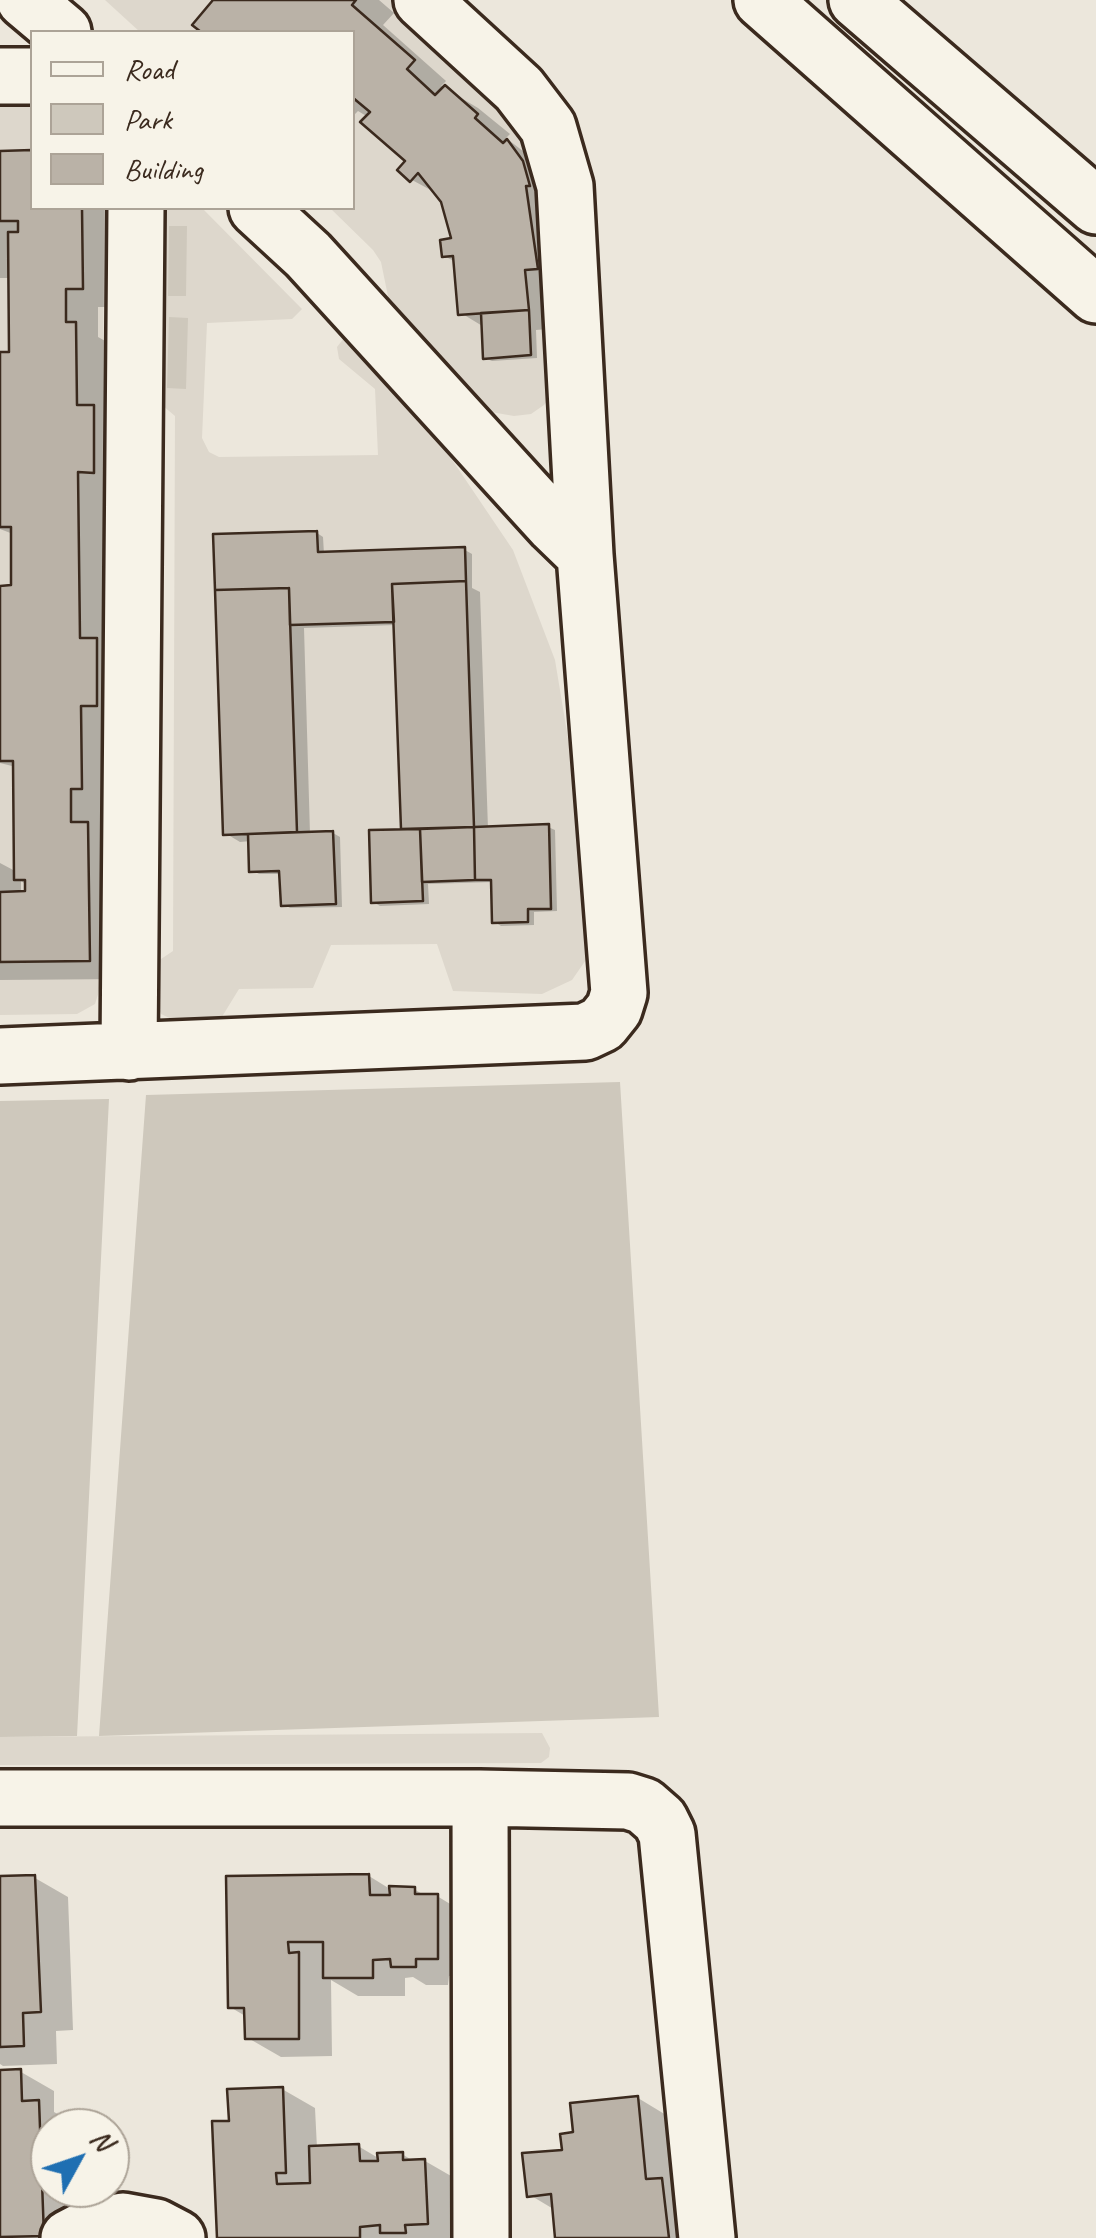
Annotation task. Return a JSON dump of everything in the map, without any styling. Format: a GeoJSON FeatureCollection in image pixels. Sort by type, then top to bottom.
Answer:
{"type":"FeatureCollection","features":[{"type":"Feature","properties":{"kind":"street"},"geometry":{"type":"LineString","coordinates":[[25,0],[61,30]]}},
{"type":"Feature","properties":{"kind":"street"},"geometry":{"type":"LineString","coordinates":[[0,1056],[585,1032],[602,1024],[614,1009],[619,993],[585,555],[565,186],[548,127],[520,89],[422,0]]}},
{"type":"Feature","properties":{"kind":"street"},"geometry":{"type":"LineString","coordinates":[[762,0],[1096,294]]}},
{"type":"Feature","properties":{"kind":"street"},"geometry":{"type":"LineString","coordinates":[[857,0],[1096,206]]}},
{"type":"Feature","properties":{"kind":"street"},"geometry":{"type":"LineString","coordinates":[[0,76],[30,76]]}},
{"type":"Feature","properties":{"kind":"street"},"geometry":{"type":"LineString","coordinates":[[129,1052],[136,210]]}},
{"type":"Feature","properties":{"kind":"street"},"geometry":{"type":"LineString","coordinates":[[258,210],[348,298],[585,555]]}},
{"type":"Feature","properties":{"kind":"street"},"geometry":{"type":"LineString","coordinates":[[0,1798],[480,1798],[628,1801],[644,1806],[660,1820],[668,1834],[707,2238]]}},
{"type":"Feature","properties":{"kind":"street"},"geometry":{"type":"LineString","coordinates":[[480,1798],[481,2238]]}},
{"type":"Feature","properties":{"kind":"street"},"geometry":{"type":"LineString","coordinates":[[69,2238],[90,2227],[123,2222],[156,2227],[177,2238]]}},
{"type":"Feature","properties":{"kind":"shaded area"},"geometry":{"type":"Polygon","coordinates":[[[105,0],[392,0],[508,106],[539,158],[552,395],[544,405],[531,414],[514,416],[491,412],[471,401],[390,306],[381,262],[332,210],[355,210],[355,30],[138,30],[105,0]]]}},
{"type":"Feature","properties":{"kind":"shaded area"},"geometry":{"type":"Polygon","coordinates":[[[0,95],[30,96],[30,210],[104,210],[100,988],[95,1004],[77,1014],[0,1015],[0,95]]]}},
{"type":"Feature","properties":{"kind":"shaded area"},"geometry":{"type":"Polygon","coordinates":[[[159,210],[204,210],[302,309],[292,319],[207,323],[202,438],[209,452],[219,457],[378,455],[375,389],[339,359],[337,347],[344,338],[376,365],[434,433],[513,550],[555,660],[582,823],[590,954],[572,980],[542,994],[453,991],[437,944],[331,945],[313,988],[239,989],[220,1020],[180,1023],[161,1014],[152,995],[152,965],[173,951],[175,416],[156,400],[159,210]]]}},
{"type":"Feature","properties":{"kind":"shaded area"},"geometry":{"type":"Polygon","coordinates":[[[542,1733],[550,1748],[549,1757],[541,1763],[0,1765],[0,1737],[542,1733]]]}},
{"type":"Feature","properties":{"kind":"green space"},"geometry":{"type":"Polygon","coordinates":[[[169,226],[187,226],[186,296],[168,296],[169,226]]]}},
{"type":"Feature","properties":{"kind":"green space"},"geometry":{"type":"Polygon","coordinates":[[[169,317],[188,318],[186,389],[167,388],[169,317]]]}},
{"type":"Feature","properties":{"kind":"green space"},"geometry":{"type":"Polygon","coordinates":[[[620,1082],[659,1717],[99,1736],[146,1095],[620,1082]]]}},
{"type":"Feature","properties":{"kind":"green space"},"geometry":{"type":"Polygon","coordinates":[[[109,1099],[77,1736],[0,1737],[0,1101],[109,1099]]]}},
{"type":"Feature","properties":{"kind":"building"},"geometry":{"type":"Polygon","coordinates":[[[213,0],[356,0],[352,5],[415,60],[407,69],[435,95],[445,85],[503,143],[507,139],[523,161],[530,186],[526,186],[538,269],[525,270],[529,310],[458,315],[453,256],[442,257],[440,240],[451,238],[441,202],[418,173],[410,182],[397,170],[405,161],[360,122],[370,112],[355,100],[355,30],[198,30],[192,25],[213,0]]]}},
{"type":"Feature","properties":{"kind":"building"},"geometry":{"type":"Polygon","coordinates":[[[30,150],[30,210],[82,210],[83,289],[66,289],[66,322],[76,322],[77,405],[94,405],[94,473],[78,472],[80,638],[97,638],[97,706],[81,706],[82,789],[71,789],[71,822],[88,822],[90,961],[0,962],[0,892],[25,891],[25,880],[14,880],[13,761],[0,761],[0,586],[11,585],[11,527],[0,527],[0,352],[9,352],[8,232],[18,232],[18,221],[0,221],[0,151],[30,150]]]}},
{"type":"Feature","properties":{"kind":"building"},"geometry":{"type":"Polygon","coordinates":[[[529,310],[531,355],[483,359],[481,313],[529,310]]]}},
{"type":"Feature","properties":{"kind":"building"},"geometry":{"type":"Polygon","coordinates":[[[317,531],[318,552],[465,547],[466,581],[392,584],[394,622],[290,625],[289,588],[215,590],[213,534],[317,531]]]}},
{"type":"Feature","properties":{"kind":"building"},"geometry":{"type":"Polygon","coordinates":[[[466,581],[474,827],[401,829],[392,584],[466,581]]]}},
{"type":"Feature","properties":{"kind":"building"},"geometry":{"type":"Polygon","coordinates":[[[289,588],[297,832],[223,835],[215,590],[289,588]]]}},
{"type":"Feature","properties":{"kind":"building"},"geometry":{"type":"Polygon","coordinates":[[[549,824],[551,909],[528,909],[528,922],[492,923],[491,880],[475,880],[474,827],[549,824]]]}},
{"type":"Feature","properties":{"kind":"building"},"geometry":{"type":"Polygon","coordinates":[[[474,827],[475,880],[422,882],[420,829],[474,827]]]}},
{"type":"Feature","properties":{"kind":"building"},"geometry":{"type":"Polygon","coordinates":[[[420,829],[423,901],[371,903],[369,830],[420,829]]]}},
{"type":"Feature","properties":{"kind":"building"},"geometry":{"type":"Polygon","coordinates":[[[333,831],[336,904],[281,906],[279,871],[249,872],[248,834],[333,831]]]}},
{"type":"Feature","properties":{"kind":"building"},"geometry":{"type":"Polygon","coordinates":[[[369,1874],[370,1895],[390,1895],[389,1886],[415,1887],[415,1894],[438,1894],[438,1959],[416,1959],[416,1967],[391,1967],[390,1959],[373,1960],[373,1978],[323,1978],[323,1942],[288,1942],[289,1953],[299,1952],[299,2039],[245,2039],[244,2008],[228,2008],[226,1876],[369,1874]]]}},
{"type":"Feature","properties":{"kind":"building"},"geometry":{"type":"Polygon","coordinates":[[[35,1875],[41,2012],[23,2013],[24,2046],[0,2047],[0,1876],[35,1875]]]}},
{"type":"Feature","properties":{"kind":"building"},"geometry":{"type":"Polygon","coordinates":[[[21,2069],[22,2101],[39,2100],[39,2108],[30,2108],[30,2208],[43,2208],[44,2236],[0,2237],[0,2070],[21,2069]]]}},
{"type":"Feature","properties":{"kind":"building"},"geometry":{"type":"Polygon","coordinates":[[[283,2087],[286,2173],[276,2173],[277,2184],[310,2183],[309,2146],[359,2144],[360,2161],[378,2161],[377,2153],[403,2152],[403,2160],[425,2159],[428,2224],[405,2225],[406,2233],[380,2233],[380,2225],[360,2227],[360,2238],[217,2238],[212,2121],[229,2121],[227,2089],[283,2087]]]}},
{"type":"Feature","properties":{"kind":"building"},"geometry":{"type":"Polygon","coordinates":[[[638,2096],[646,2179],[662,2178],[669,2238],[555,2238],[551,2194],[527,2197],[522,2153],[562,2150],[560,2134],[573,2132],[570,2103],[638,2096]]]}}]}
